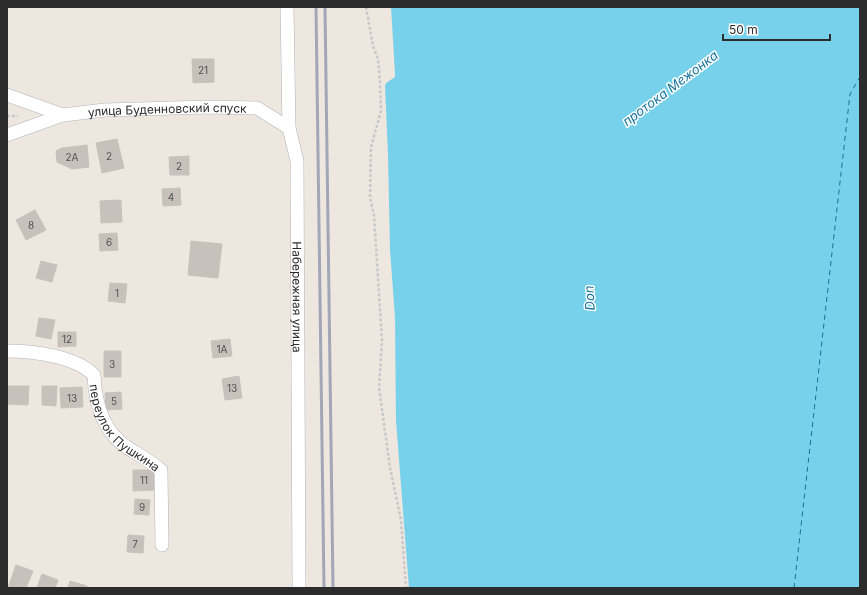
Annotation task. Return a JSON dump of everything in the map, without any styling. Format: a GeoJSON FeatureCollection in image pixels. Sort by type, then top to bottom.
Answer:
{"type":"FeatureCollection","features":[{"type":"Feature","properties":{"kind":"street","name":"Набережная улица"},"geometry":{"type":"LineString","coordinates":[[287,7],[289,128],[297,161],[299,588]]}},
{"type":"Feature","properties":{"kind":"street"},"geometry":{"type":"LineString","coordinates":[[7,96],[63,115]]}},
{"type":"Feature","properties":{"kind":"street","name":"улица Буденновский спуск"},"geometry":{"type":"LineString","coordinates":[[63,115],[105,110],[208,106],[256,108],[289,128]]}},
{"type":"Feature","properties":{"kind":"street"},"geometry":{"type":"LineString","coordinates":[[7,135],[63,115]]}},
{"type":"Feature","properties":{"kind":"street","name":"переулок Пушкина"},"geometry":{"type":"LineString","coordinates":[[7,351],[28,351],[76,363],[88,369],[94,375],[94,393],[99,410],[108,429],[126,447],[146,457],[161,470],[162,545]]}},
{"type":"Feature","properties":{"kind":"path"},"geometry":{"type":"LineString","coordinates":[[366,7],[373,46],[378,59],[380,81],[381,111],[371,147],[370,197],[374,215],[382,341],[380,387],[390,468],[401,520],[406,588]]}},
{"type":"Feature","properties":{"kind":"water"},"geometry":{"type":"Polygon","coordinates":[[[391,7],[860,7],[860,588],[409,588],[396,421],[395,317],[390,250],[385,86],[386,83],[395,77],[391,7]]]}},
{"type":"Feature","properties":{"kind":"building"},"geometry":{"type":"Polygon","coordinates":[[[192,59],[214,59],[214,82],[193,83],[192,59]]]}},
{"type":"Feature","properties":{"kind":"building"},"geometry":{"type":"Polygon","coordinates":[[[117,139],[124,168],[102,173],[96,143],[117,139]]]}},
{"type":"Feature","properties":{"kind":"building"},"geometry":{"type":"Polygon","coordinates":[[[87,145],[89,167],[72,169],[57,162],[56,151],[62,148],[87,145]]]}},
{"type":"Feature","properties":{"kind":"building"},"geometry":{"type":"Polygon","coordinates":[[[189,156],[189,175],[170,175],[169,157],[189,156]]]}},
{"type":"Feature","properties":{"kind":"building"},"geometry":{"type":"Polygon","coordinates":[[[180,188],[181,205],[163,206],[162,189],[180,188]]]}},
{"type":"Feature","properties":{"kind":"building"},"geometry":{"type":"Polygon","coordinates":[[[121,200],[122,222],[101,223],[100,201],[121,200]]]}},
{"type":"Feature","properties":{"kind":"building"},"geometry":{"type":"Polygon","coordinates":[[[35,210],[46,230],[26,240],[16,220],[35,210]]]}},
{"type":"Feature","properties":{"kind":"building"},"geometry":{"type":"Polygon","coordinates":[[[117,233],[118,250],[100,251],[99,234],[117,233]]]}},
{"type":"Feature","properties":{"kind":"building"},"geometry":{"type":"Polygon","coordinates":[[[191,241],[222,244],[218,278],[188,275],[191,241]]]}},
{"type":"Feature","properties":{"kind":"building"},"geometry":{"type":"Polygon","coordinates":[[[41,261],[57,265],[52,282],[36,278],[41,261]]]}},
{"type":"Feature","properties":{"kind":"building"},"geometry":{"type":"Polygon","coordinates":[[[110,283],[127,284],[125,303],[108,301],[110,283]]]}},
{"type":"Feature","properties":{"kind":"building"},"geometry":{"type":"Polygon","coordinates":[[[39,318],[55,320],[51,339],[36,336],[39,318]]]}},
{"type":"Feature","properties":{"kind":"building"},"geometry":{"type":"Polygon","coordinates":[[[58,332],[76,332],[76,346],[58,347],[58,332]]]}},
{"type":"Feature","properties":{"kind":"building"},"geometry":{"type":"Polygon","coordinates":[[[230,339],[232,356],[213,358],[211,341],[230,339]]]}},
{"type":"Feature","properties":{"kind":"building"},"geometry":{"type":"Polygon","coordinates":[[[104,351],[121,351],[121,377],[104,377],[104,351]]]}},
{"type":"Feature","properties":{"kind":"building"},"geometry":{"type":"Polygon","coordinates":[[[239,376],[242,398],[225,400],[222,379],[239,376]]]}},
{"type":"Feature","properties":{"kind":"building"},"geometry":{"type":"Polygon","coordinates":[[[7,386],[29,386],[28,405],[7,404],[7,386]]]}},
{"type":"Feature","properties":{"kind":"building"},"geometry":{"type":"Polygon","coordinates":[[[42,386],[57,386],[56,406],[42,405],[42,386]]]}},
{"type":"Feature","properties":{"kind":"building"},"geometry":{"type":"Polygon","coordinates":[[[82,387],[83,407],[61,408],[60,388],[82,387]]]}},
{"type":"Feature","properties":{"kind":"building"},"geometry":{"type":"Polygon","coordinates":[[[121,392],[122,409],[106,410],[105,393],[121,392]]]}},
{"type":"Feature","properties":{"kind":"building"},"geometry":{"type":"Polygon","coordinates":[[[133,470],[154,470],[154,490],[133,491],[133,470]]]}},
{"type":"Feature","properties":{"kind":"building"},"geometry":{"type":"Polygon","coordinates":[[[135,499],[150,500],[149,515],[134,514],[135,499]]]}},
{"type":"Feature","properties":{"kind":"building"},"geometry":{"type":"Polygon","coordinates":[[[128,535],[144,536],[143,553],[127,552],[128,535]]]}},
{"type":"Feature","properties":{"kind":"building"},"geometry":{"type":"Polygon","coordinates":[[[16,565],[33,571],[26,588],[8,588],[16,565]]]}},
{"type":"Feature","properties":{"kind":"building"},"geometry":{"type":"Polygon","coordinates":[[[42,574],[58,580],[55,588],[37,588],[42,574]]]}},
{"type":"Feature","properties":{"kind":"building"},"geometry":{"type":"Polygon","coordinates":[[[70,581],[87,586],[86,588],[68,588],[70,581]]]}},
{"type":"Feature","properties":{"kind":"ferry route"},"geometry":{"type":"LineString","coordinates":[[794,588],[850,94],[860,77]]}},
{"type":"Feature","properties":{"kind":"railway"},"geometry":{"type":"LineString","coordinates":[[316,7],[324,588]]}},
{"type":"Feature","properties":{"kind":"railway"},"geometry":{"type":"LineString","coordinates":[[325,7],[333,588]]}},
{"type":"Feature","properties":{"kind":"water label","name":"протока Межонка"},"geometry":{"type":"Point","coordinates":[670,88]}},
{"type":"Feature","properties":{"kind":"water label","name":"Don"},"geometry":{"type":"Point","coordinates":[589,298]}}]}
